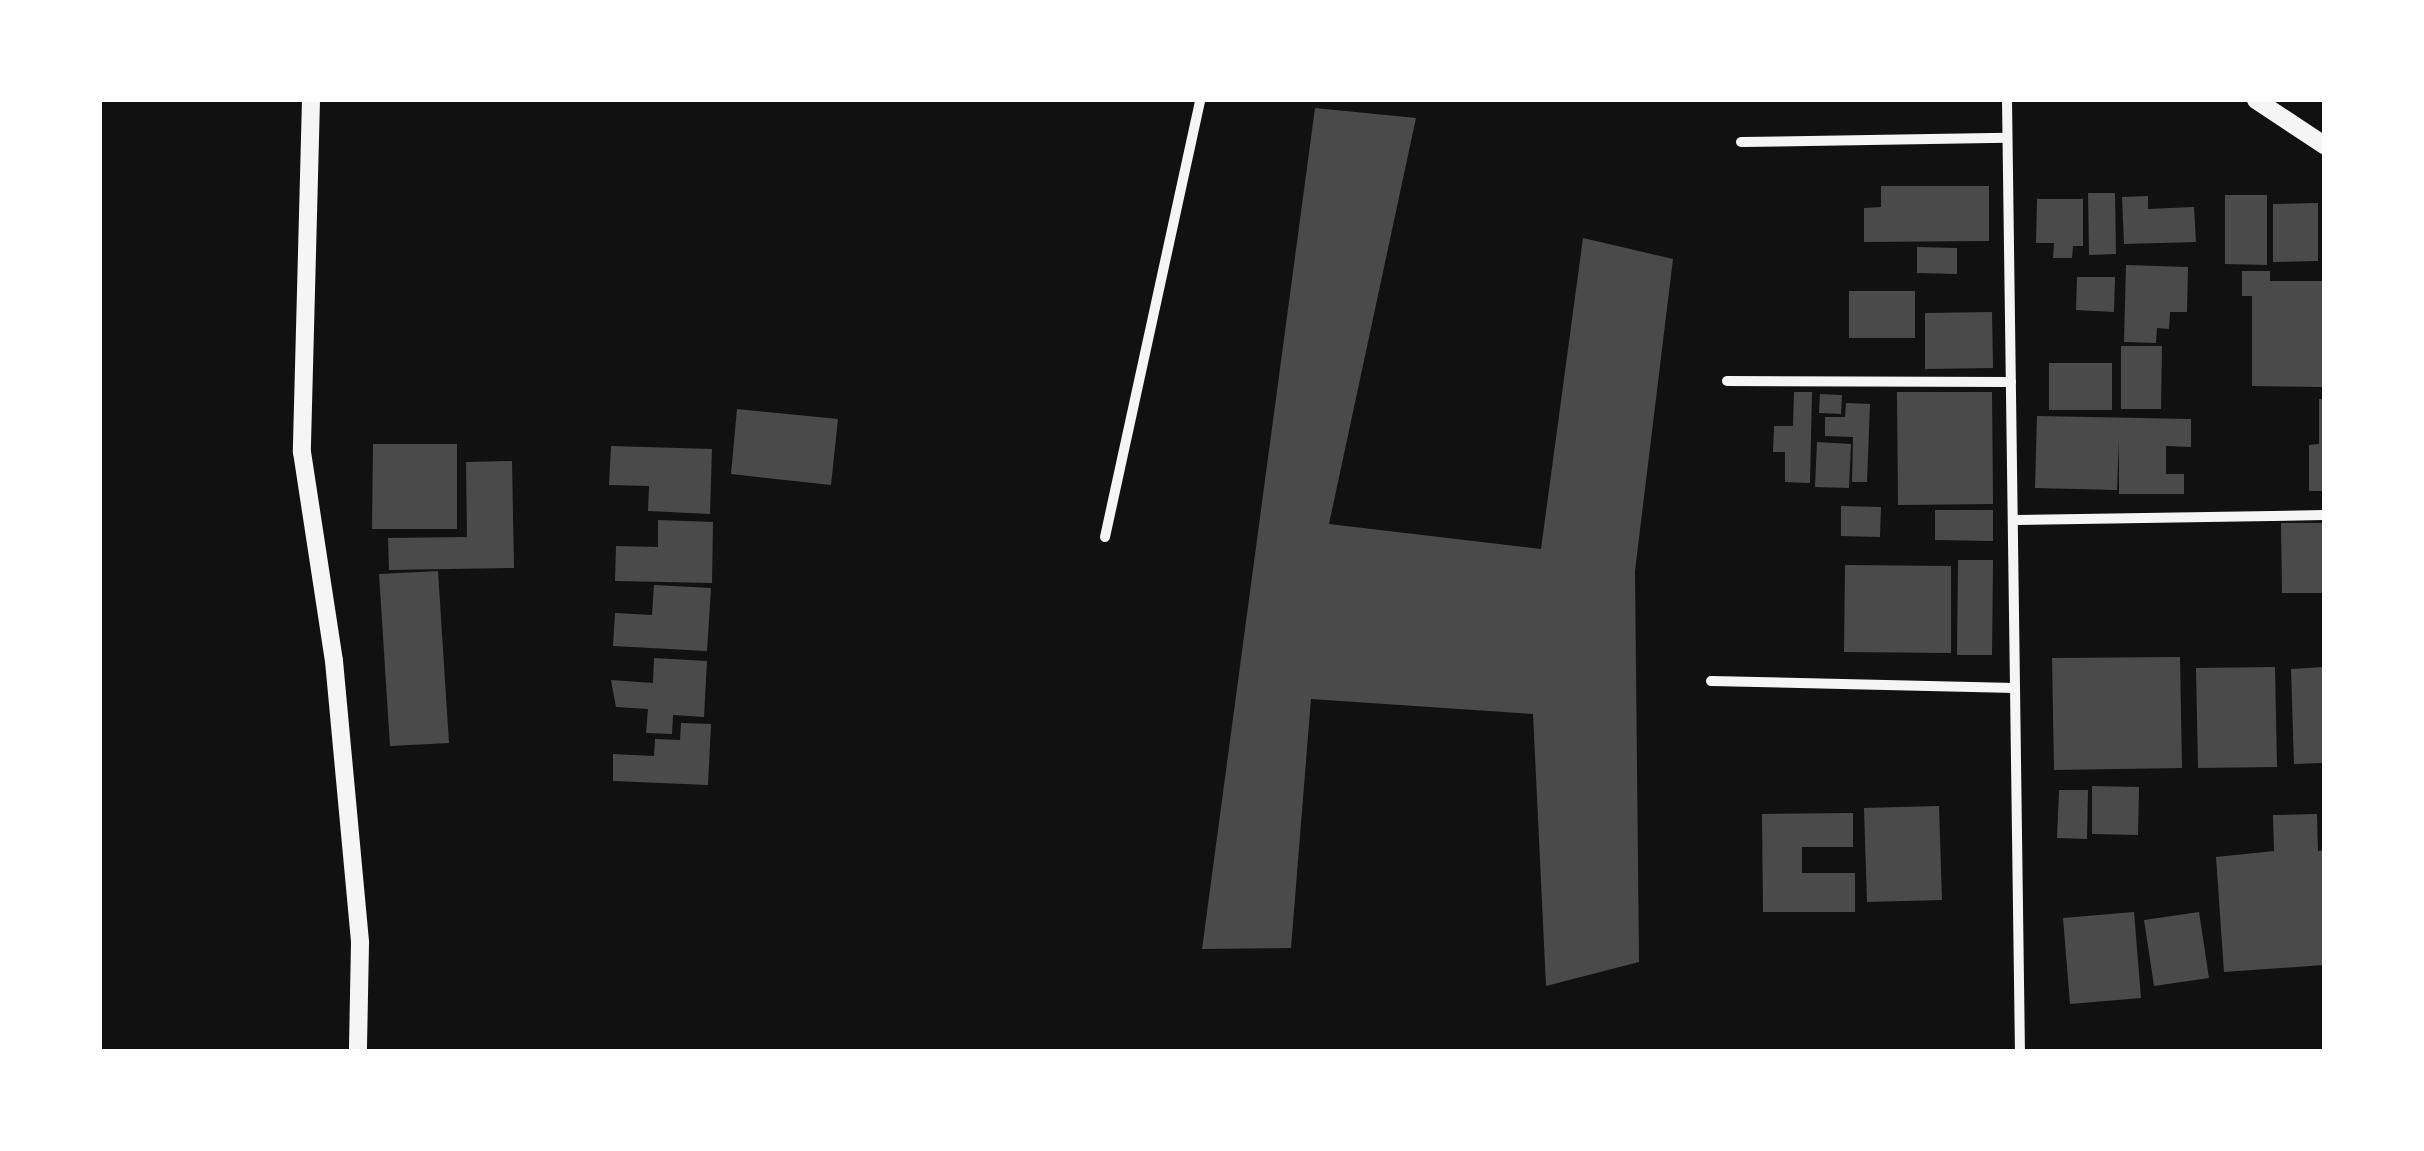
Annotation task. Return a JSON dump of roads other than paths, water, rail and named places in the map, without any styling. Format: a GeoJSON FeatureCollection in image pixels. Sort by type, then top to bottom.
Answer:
{"type":"FeatureCollection","features":[{"type":"Feature","properties":{"kind":"street"},"geometry":{"type":"LineString","coordinates":[[311,100],[302,452],[336,680],[360,942],[358,1051]]}},
{"type":"Feature","properties":{"kind":"street"},"geometry":{"type":"LineString","coordinates":[[1105,537],[1200,100]]}},
{"type":"Feature","properties":{"kind":"street"},"geometry":{"type":"LineString","coordinates":[[2006,100],[2020,1051]]}},
{"type":"Feature","properties":{"kind":"street"},"geometry":{"type":"LineString","coordinates":[[2256,100],[2324,145]]}},
{"type":"Feature","properties":{"kind":"street"},"geometry":{"type":"LineString","coordinates":[[1741,142],[2007,138]]}},
{"type":"Feature","properties":{"kind":"street"},"geometry":{"type":"LineString","coordinates":[[1727,381],[2011,382]]}},
{"type":"Feature","properties":{"kind":"street"},"geometry":{"type":"LineString","coordinates":[[2013,520],[2324,516]]}},
{"type":"Feature","properties":{"kind":"street"},"geometry":{"type":"LineString","coordinates":[[1711,682],[2015,688]]}}]}
